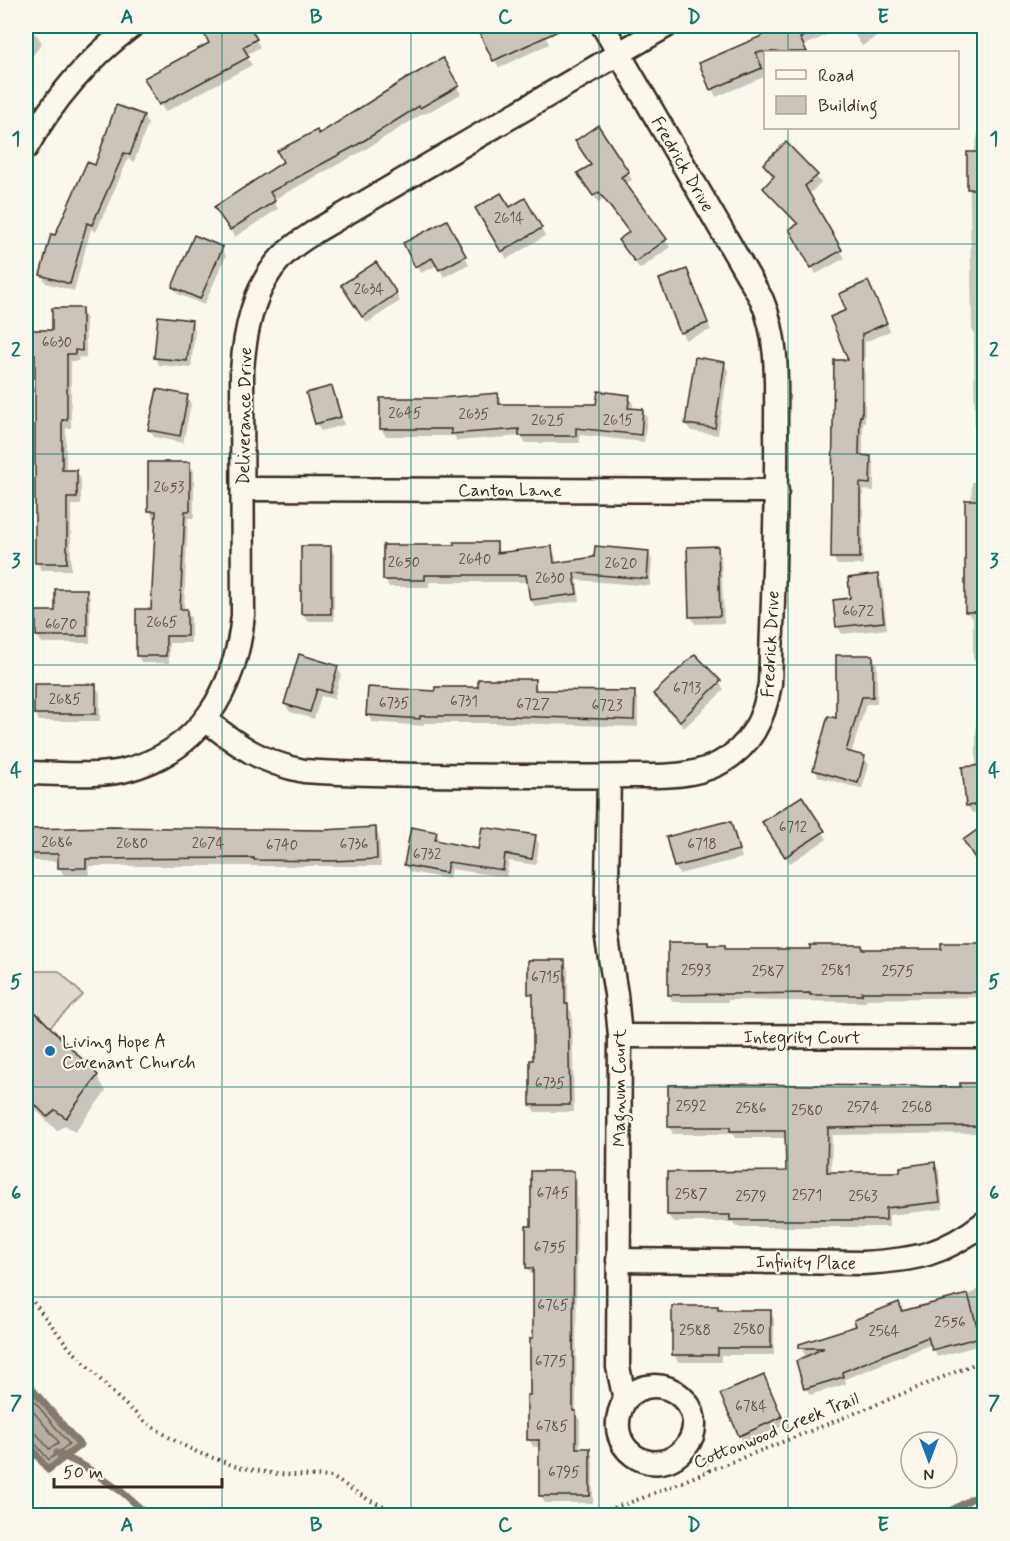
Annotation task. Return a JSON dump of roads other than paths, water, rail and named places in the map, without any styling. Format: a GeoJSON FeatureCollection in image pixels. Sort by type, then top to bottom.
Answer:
{"type":"FeatureCollection","features":[{"type":"Feature","properties":{"kind":"street"},"geometry":{"type":"LineString","coordinates":[[26,148],[36,130],[81,70],[100,51],[132,26]]}},
{"type":"Feature","properties":{"kind":"street","name":"Fredrick Drive"},"geometry":{"type":"LineString","coordinates":[[206,720],[233,742],[257,757],[283,767],[304,771],[609,777],[673,776],[695,772],[717,764],[735,753],[747,742],[759,724],[770,684],[777,491],[775,355],[770,317],[603,26]]}},
{"type":"Feature","properties":{"kind":"street","name":"Deliverance Drive"},"geometry":{"type":"LineString","coordinates":[[26,773],[122,771],[166,754],[206,720],[220,701],[241,640],[243,615],[244,340],[250,315],[260,291],[279,261],[291,248],[316,231],[666,26]]}},
{"type":"Feature","properties":{"kind":"street","name":"Canton Lane"},"geometry":{"type":"LineString","coordinates":[[243,489],[777,491]]}},
{"type":"Feature","properties":{"kind":"street","name":"Magnum Court"},"geometry":{"type":"LineString","coordinates":[[609,777],[606,933],[620,1036],[618,1366],[625,1400]]}},
{"type":"Feature","properties":{"kind":"street","name":"Integrity Court"},"geometry":{"type":"LineString","coordinates":[[620,1036],[984,1037]]}},
{"type":"Feature","properties":{"kind":"street","name":"Infinity Place"},"geometry":{"type":"LineString","coordinates":[[618,1260],[863,1263],[893,1261],[921,1257],[946,1248],[968,1236],[984,1223]]}},
{"type":"Feature","properties":{"kind":"water"},"geometry":{"type":"Polygon","coordinates":[[[26,1382],[80,1445],[48,1470],[26,1441],[26,1382]]]}},
{"type":"Feature","properties":{"kind":"waterway"},"geometry":{"type":"LineString","coordinates":[[26,1382],[80,1445],[48,1470],[26,1441]]}},
{"type":"Feature","properties":{"kind":"waterway"},"geometry":{"type":"LineString","coordinates":[[57,1453],[84,1466],[122,1492],[149,1516]]}},
{"type":"Feature","properties":{"kind":"waterway"},"geometry":{"type":"LineString","coordinates":[[941,1516],[984,1492]]}},
{"type":"Feature","properties":{"kind":"place","name":"Living Hope A Covenant Church"},"geometry":{"type":"Point","coordinates":[50,1051]}}]}
